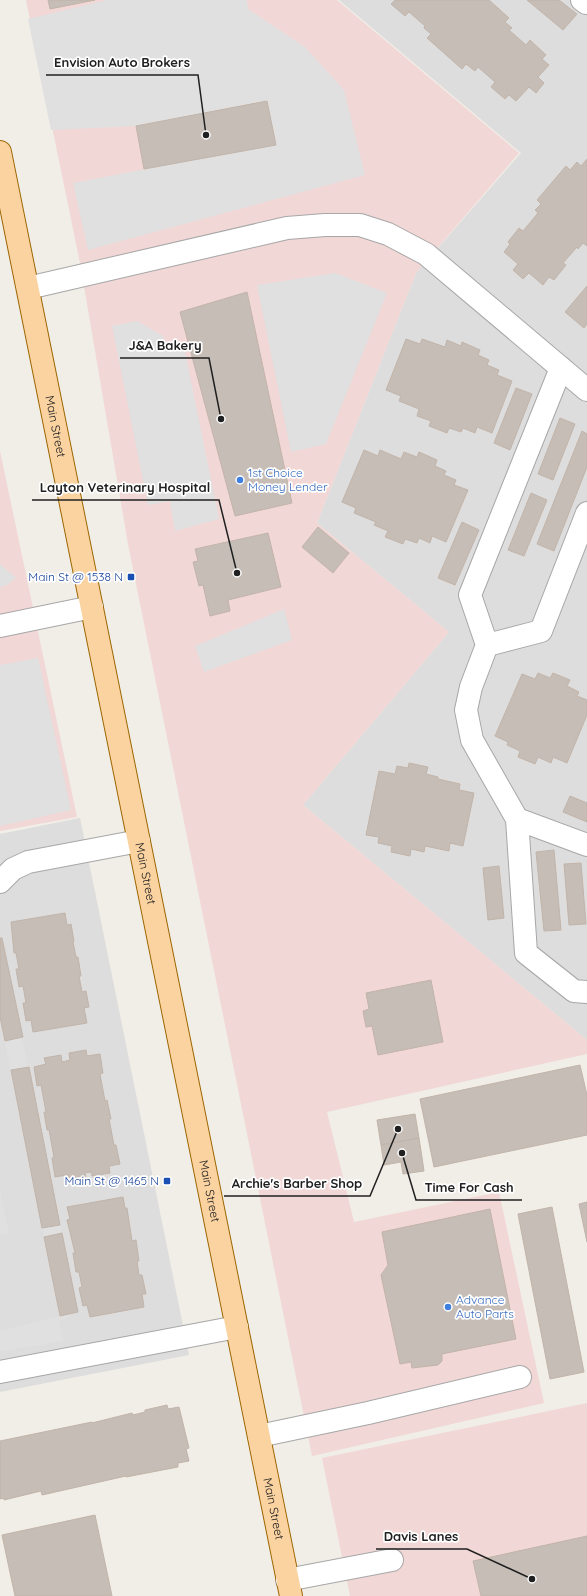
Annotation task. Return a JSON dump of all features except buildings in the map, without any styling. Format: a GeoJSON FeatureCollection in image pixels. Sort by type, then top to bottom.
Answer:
{"type":"FeatureCollection","features":[{"type":"Feature","properties":{"kind":"main road","name":"Main Street"},"geometry":{"type":"LineString","coordinates":[[0,152],[289,1588]]}},
{"type":"Feature","properties":{"kind":"street"},"geometry":{"type":"LineString","coordinates":[[582,0],[586,3],[587,2]]}},
{"type":"Feature","properties":{"kind":"street"},"geometry":{"type":"LineString","coordinates":[[28,288],[287,228],[325,225],[360,225],[388,234],[426,254],[587,390]]}},
{"type":"Feature","properties":{"kind":"street"},"geometry":{"type":"LineString","coordinates":[[561,368],[470,594],[487,645],[471,687],[466,710],[472,740],[517,819],[526,953],[574,991],[587,992]]}},
{"type":"Feature","properties":{"kind":"street"},"geometry":{"type":"LineString","coordinates":[[487,645],[541,631],[587,513]]}},
{"type":"Feature","properties":{"kind":"street"},"geometry":{"type":"LineString","coordinates":[[0,626],[92,607]]}},
{"type":"Feature","properties":{"kind":"street"},"geometry":{"type":"LineString","coordinates":[[517,819],[587,845]]}},
{"type":"Feature","properties":{"kind":"street"},"geometry":{"type":"LineString","coordinates":[[0,882],[13,869],[28,862],[139,841]]}},
{"type":"Feature","properties":{"kind":"street"},"geometry":{"type":"LineString","coordinates":[[0,1372],[237,1327]]}},
{"type":"Feature","properties":{"kind":"street"},"geometry":{"type":"LineString","coordinates":[[259,1436],[368,1413],[520,1377]]}},
{"type":"Feature","properties":{"kind":"street"},"geometry":{"type":"LineString","coordinates":[[289,1588],[392,1560]]}},
{"type":"Feature","properties":{"kind":"shaded area"},"geometry":{"type":"Polygon","coordinates":[[[26,0],[337,0],[519,153],[416,273],[317,523],[449,632],[303,805],[587,1040],[587,1054],[327,1112],[354,1222],[499,1192],[544,1403],[312,1456],[128,544],[80,263],[26,0]]]}},
{"type":"Feature","properties":{"kind":"shaded area"},"geometry":{"type":"Polygon","coordinates":[[[107,0],[247,0],[248,9],[305,47],[344,90],[365,175],[88,250],[73,183],[276,144],[267,101],[136,126],[51,130],[28,19],[107,0]]]}},
{"type":"Feature","properties":{"kind":"shaded area"},"geometry":{"type":"Polygon","coordinates":[[[339,0],[587,0],[587,1040],[303,805],[449,632],[317,523],[416,273],[521,153],[339,0]]]}},
{"type":"Feature","properties":{"kind":"shaded area"},"geometry":{"type":"Polygon","coordinates":[[[335,273],[387,293],[326,444],[291,452],[257,285],[335,273]]]}},
{"type":"Feature","properties":{"kind":"shaded area"},"geometry":{"type":"Polygon","coordinates":[[[137,321],[163,336],[166,347],[183,342],[219,519],[175,531],[170,501],[148,505],[112,326],[137,321]]]}},
{"type":"Feature","properties":{"kind":"shaded area"},"geometry":{"type":"Polygon","coordinates":[[[0,451],[77,817],[0,831],[0,451]]]}},
{"type":"Feature","properties":{"kind":"shaded area"},"geometry":{"type":"Polygon","coordinates":[[[0,564],[16,578],[7,585],[0,587],[0,564]]]}},
{"type":"Feature","properties":{"kind":"shaded area"},"geometry":{"type":"Polygon","coordinates":[[[284,609],[292,640],[204,672],[195,646],[284,609]]]}},
{"type":"Feature","properties":{"kind":"shaded area"},"geometry":{"type":"Polygon","coordinates":[[[38,658],[71,810],[0,826],[0,665],[38,658]]]}},
{"type":"Feature","properties":{"kind":"shaded area"},"geometry":{"type":"Polygon","coordinates":[[[80,818],[189,1355],[0,1392],[0,834],[80,818]]]}},
{"type":"Feature","properties":{"kind":"shaded area"},"geometry":{"type":"Polygon","coordinates":[[[0,938],[2,938],[78,1312],[59,1321],[63,1341],[0,1352],[0,1331],[60,1316],[0,1018],[0,938]]]}},
{"type":"Feature","properties":{"kind":"shaded area"},"geometry":{"type":"Polygon","coordinates":[[[0,1190],[9,1233],[0,1235],[0,1190]]]}},
{"type":"Feature","properties":{"kind":"shaded area"},"geometry":{"type":"Polygon","coordinates":[[[587,1403],[587,1596],[350,1596],[322,1458],[587,1403]]]}},
{"type":"Feature","properties":{"kind":"place","name":"Envision Auto Brokers"},"geometry":{"type":"Point","coordinates":[206,135]}},
{"type":"Feature","properties":{"kind":"place","name":"J&A Bakery"},"geometry":{"type":"Point","coordinates":[221,419]}},
{"type":"Feature","properties":{"kind":"place","name":"1st Choice Money Lender"},"geometry":{"type":"Point","coordinates":[240,480]}},
{"type":"Feature","properties":{"kind":"place","name":"Layton Veterinary Hospital"},"geometry":{"type":"Point","coordinates":[237,573]}},
{"type":"Feature","properties":{"kind":"place","name":"Main St @ 1538 N"},"geometry":{"type":"Point","coordinates":[131,577]}},
{"type":"Feature","properties":{"kind":"place","name":"Archie's Barber Shop"},"geometry":{"type":"Point","coordinates":[398,1129]}},
{"type":"Feature","properties":{"kind":"place","name":"Time For Cash"},"geometry":{"type":"Point","coordinates":[402,1153]}},
{"type":"Feature","properties":{"kind":"place","name":"Main St @ 1465 N"},"geometry":{"type":"Point","coordinates":[167,1181]}},
{"type":"Feature","properties":{"kind":"place","name":"Advance Auto Parts"},"geometry":{"type":"Point","coordinates":[448,1307]}},
{"type":"Feature","properties":{"kind":"place","name":"Davis Lanes"},"geometry":{"type":"Point","coordinates":[532,1579]}}]}
